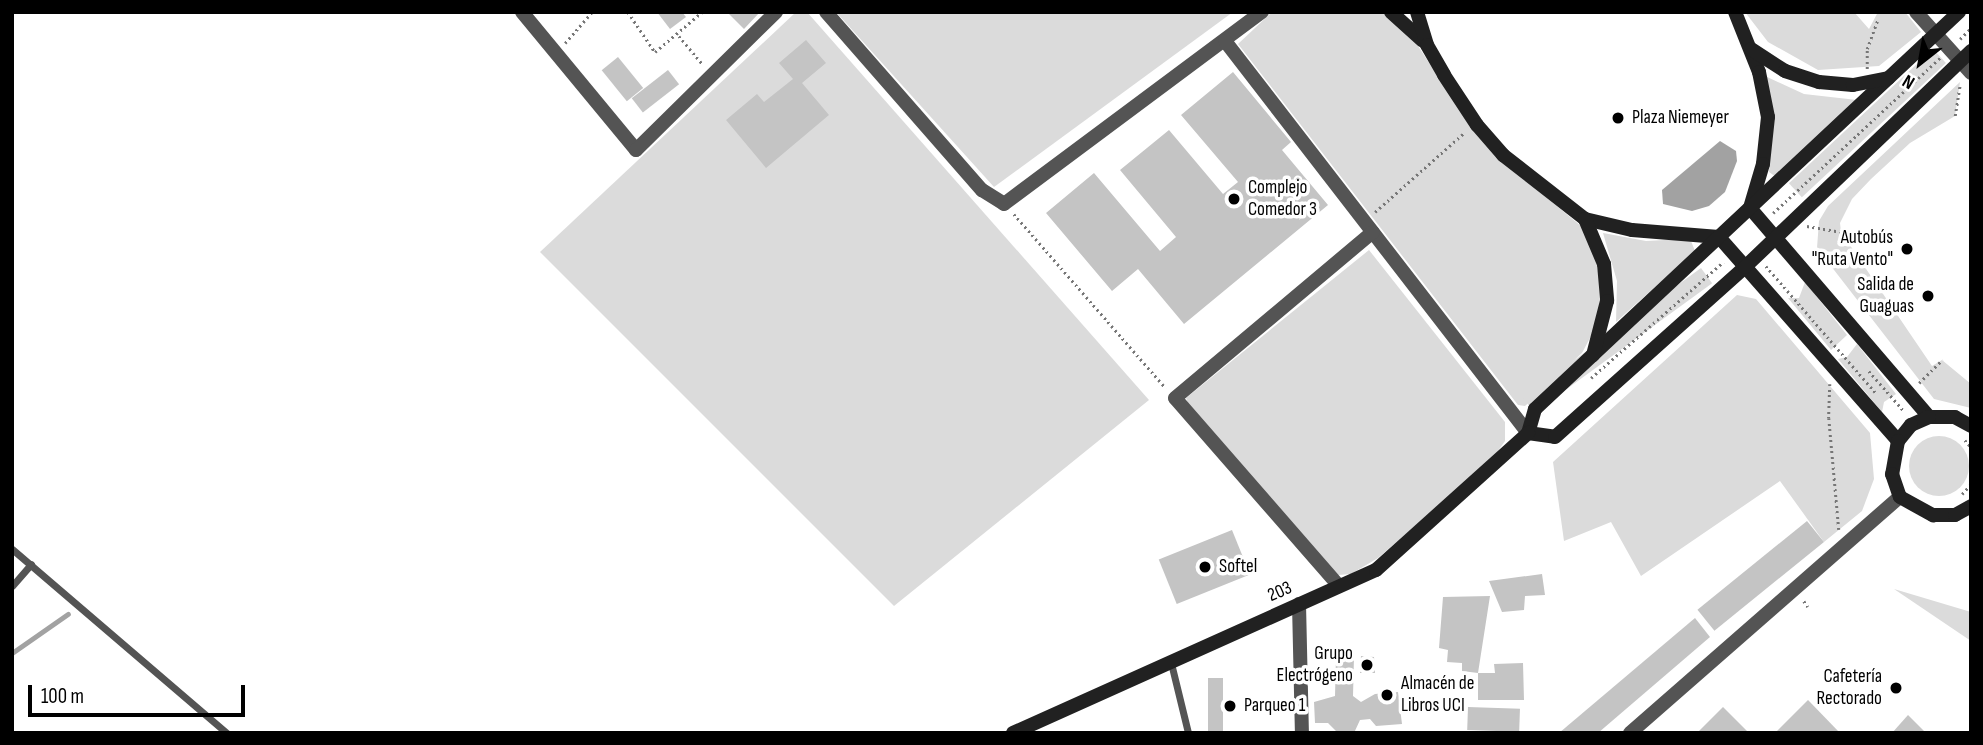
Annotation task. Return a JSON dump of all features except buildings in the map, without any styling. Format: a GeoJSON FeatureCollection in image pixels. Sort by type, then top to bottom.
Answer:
{"type":"FeatureCollection","features":[{"type":"Feature","properties":{"kind":"street"},"geometry":{"type":"LineString","coordinates":[[522,12],[636,150],[776,12]]}},
{"type":"Feature","properties":{"kind":"street"},"geometry":{"type":"LineString","coordinates":[[826,12],[982,190],[1004,204],[1262,12]]}},
{"type":"Feature","properties":{"kind":"street"},"geometry":{"type":"LineString","coordinates":[[1391,12],[1427,45]]}},
{"type":"Feature","properties":{"kind":"street"},"geometry":{"type":"LineString","coordinates":[[1417,12],[1427,45],[1477,125],[1541,188],[1585,219],[1632,230],[1719,237],[1898,441]]}},
{"type":"Feature","properties":{"kind":"street"},"geometry":{"type":"LineString","coordinates":[[1735,12],[1751,49],[1768,117],[1763,164],[1751,208]]}},
{"type":"Feature","properties":{"kind":"street"},"geometry":{"type":"LineString","coordinates":[[1916,12],[1971,73]]}},
{"type":"Feature","properties":{"kind":"street"},"geometry":{"type":"LineString","coordinates":[[1528,433],[1535,409],[1959,12]]}},
{"type":"Feature","properties":{"kind":"street"},"geometry":{"type":"LineString","coordinates":[[1226,41],[1528,433],[1555,437],[1757,256],[1962,60]]}},
{"type":"Feature","properties":{"kind":"street"},"geometry":{"type":"LineString","coordinates":[[1751,49],[1785,71],[1819,82],[1867,83],[1890,78]]}},
{"type":"Feature","properties":{"kind":"street"},"geometry":{"type":"LineString","coordinates":[[1751,208],[1929,416]]}},
{"type":"Feature","properties":{"kind":"street"},"geometry":{"type":"LineString","coordinates":[[1585,219],[1604,264],[1607,301],[1592,355]]}},
{"type":"Feature","properties":{"kind":"street"},"geometry":{"type":"LineString","coordinates":[[1339,586],[1175,398],[1369,227]]}},
{"type":"Feature","properties":{"kind":"street"},"geometry":{"type":"LineString","coordinates":[[1966,431],[1955,417],[1929,416],[1911,425],[1898,441],[1892,474],[1900,497],[1933,515],[1955,515],[1971,519]]}},
{"type":"Feature","properties":{"kind":"street","name":"203"},"geometry":{"type":"LineString","coordinates":[[1013,733],[1376,570],[1528,433]]}},
{"type":"Feature","properties":{"kind":"street"},"geometry":{"type":"LineString","coordinates":[[1630,733],[1900,497]]}},
{"type":"Feature","properties":{"kind":"street"},"geometry":{"type":"LineString","coordinates":[[1955,515],[1965,501]]}},
{"type":"Feature","properties":{"kind":"street"},"geometry":{"type":"LineString","coordinates":[[1299,604],[1302,733]]}},
{"type":"Feature","properties":{"kind":"lane"},"geometry":{"type":"LineString","coordinates":[[12,550],[227,733]]}},
{"type":"Feature","properties":{"kind":"lane"},"geometry":{"type":"LineString","coordinates":[[12,586],[31,564]]}},
{"type":"Feature","properties":{"kind":"lane"},"geometry":{"type":"LineString","coordinates":[[1171,662],[1188,733]]}},
{"type":"Feature","properties":{"kind":"path"},"geometry":{"type":"LineString","coordinates":[[556,54],[592,12]]}},
{"type":"Feature","properties":{"kind":"path"},"geometry":{"type":"LineString","coordinates":[[628,12],[655,52],[679,36],[702,12]]}},
{"type":"Feature","properties":{"kind":"path"},"geometry":{"type":"LineString","coordinates":[[1867,83],[1867,49],[1877,21]]}},
{"type":"Feature","properties":{"kind":"path"},"geometry":{"type":"LineString","coordinates":[[1762,222],[1971,29]]}},
{"type":"Feature","properties":{"kind":"path"},"geometry":{"type":"LineString","coordinates":[[679,36],[712,76]]}},
{"type":"Feature","properties":{"kind":"path"},"geometry":{"type":"LineString","coordinates":[[1955,116],[1962,60]]}},
{"type":"Feature","properties":{"kind":"path"},"geometry":{"type":"LineString","coordinates":[[1857,108],[1882,136]]}},
{"type":"Feature","properties":{"kind":"path"},"geometry":{"type":"LineString","coordinates":[[1369,227],[1477,125]]}},
{"type":"Feature","properties":{"kind":"path"},"geometry":{"type":"LineString","coordinates":[[1004,204],[1175,398]]}},
{"type":"Feature","properties":{"kind":"path"},"geometry":{"type":"LineString","coordinates":[[1790,224],[1841,232]]}},
{"type":"Feature","properties":{"kind":"path"},"geometry":{"type":"LineString","coordinates":[[1590,379],[1733,253]]}},
{"type":"Feature","properties":{"kind":"path"},"geometry":{"type":"LineString","coordinates":[[1757,256],[1813,316],[1884,402]]}},
{"type":"Feature","properties":{"kind":"path"},"geometry":{"type":"LineString","coordinates":[[1799,328],[1831,302]]}},
{"type":"Feature","properties":{"kind":"path"},"geometry":{"type":"LineString","coordinates":[[1841,551],[1829,418],[1830,363],[1840,349],[1858,334]]}},
{"type":"Feature","properties":{"kind":"path"},"geometry":{"type":"LineString","coordinates":[[1910,394],[1942,360]]}},
{"type":"Feature","properties":{"kind":"path"},"geometry":{"type":"LineString","coordinates":[[1853,389],[1882,362]]}},
{"type":"Feature","properties":{"kind":"path"},"geometry":{"type":"LineString","coordinates":[[1966,431],[1971,447]]}},
{"type":"Feature","properties":{"kind":"path"},"geometry":{"type":"LineString","coordinates":[[1965,501],[1971,484]]}},
{"type":"Feature","properties":{"kind":"shaded area"},"geometry":{"type":"Polygon","coordinates":[[[796,12],[807,12],[1149,400],[894,606],[540,252],[796,12]]]}},
{"type":"Feature","properties":{"kind":"shaded area"},"geometry":{"type":"Polygon","coordinates":[[[836,12],[1233,12],[994,187],[836,12]]]}},
{"type":"Feature","properties":{"kind":"shaded area"},"geometry":{"type":"Polygon","coordinates":[[[1272,12],[1385,14],[1411,35],[1444,86],[1506,164],[1581,226],[1596,258],[1601,292],[1597,325],[1582,353],[1525,406],[1518,405],[1238,44],[1272,12]]]}},
{"type":"Feature","properties":{"kind":"shaded area"},"geometry":{"type":"Polygon","coordinates":[[[1745,12],[1854,12],[1869,29],[1878,12],[1905,12],[1921,32],[1879,66],[1818,70],[1768,42],[1745,12]]]}},
{"type":"Feature","properties":{"kind":"shaded area"},"geometry":{"type":"Polygon","coordinates":[[[1933,49],[1946,63],[1802,197],[1789,183],[1933,49]]]}},
{"type":"Feature","properties":{"kind":"shaded area"},"geometry":{"type":"Polygon","coordinates":[[[1765,76],[1804,94],[1857,100],[1776,177],[1769,172],[1772,129],[1765,76]]]}},
{"type":"Feature","properties":{"kind":"shaded area"},"geometry":{"type":"Polygon","coordinates":[[[1960,82],[1955,116],[1910,143],[1871,179],[1852,199],[1840,223],[1841,232],[1932,366],[1942,360],[1971,384],[1971,408],[1934,399],[1817,248],[1819,221],[1828,206],[1960,82]]]}},
{"type":"Feature","properties":{"kind":"shaded area"},"geometry":{"type":"Polygon","coordinates":[[[1720,141],[1736,151],[1737,161],[1725,192],[1709,206],[1692,211],[1663,204],[1662,190],[1720,141]]]}},
{"type":"Feature","properties":{"kind":"shaded area"},"geometry":{"type":"Polygon","coordinates":[[[1603,233],[1646,241],[1684,239],[1691,241],[1695,251],[1616,322],[1617,281],[1603,233]]]}},
{"type":"Feature","properties":{"kind":"shaded area"},"geometry":{"type":"Polygon","coordinates":[[[1369,250],[1505,422],[1505,441],[1493,458],[1378,558],[1351,574],[1338,575],[1190,409],[1186,398],[1369,250]]]}},
{"type":"Feature","properties":{"kind":"shaded area"},"geometry":{"type":"Polygon","coordinates":[[[1701,268],[1712,283],[1534,413],[1523,397],[1701,268]]]}},
{"type":"Feature","properties":{"kind":"shaded area"},"geometry":{"type":"Polygon","coordinates":[[[1805,282],[1847,335],[1831,350],[1788,298],[1799,298],[1805,282]]]}},
{"type":"Feature","properties":{"kind":"shaded area"},"geometry":{"type":"Polygon","coordinates":[[[1737,295],[1756,299],[1870,433],[1874,479],[1862,511],[1824,542],[1780,481],[1641,576],[1611,522],[1564,541],[1553,462],[1737,295]]]}},
{"type":"Feature","properties":{"kind":"shaded area"},"geometry":{"type":"Polygon","coordinates":[[[1857,344],[1896,394],[1884,402],[1882,412],[1838,359],[1847,357],[1857,344]]]}},
{"type":"Feature","properties":{"kind":"shaded area"},"geometry":{"type":"Polygon","coordinates":[[[1933,436],[1945,436],[1964,449],[1969,466],[1967,478],[1956,491],[1945,496],[1933,496],[1914,483],[1909,472],[1909,460],[1922,441],[1933,436]]]}},
{"type":"Feature","properties":{"kind":"shaded area"},"geometry":{"type":"Polygon","coordinates":[[[1894,589],[1971,612],[1971,641],[1894,589]]]}},
{"type":"Feature","properties":{"kind":"waterway"},"geometry":{"type":"LineString","coordinates":[[12,653],[68,614]]}},
{"type":"Feature","properties":{"kind":"place","name":"Plaza Niemeyer"},"geometry":{"type":"Point","coordinates":[1618,118]}},
{"type":"Feature","properties":{"kind":"place","name":"Complejo Comedor 3"},"geometry":{"type":"Point","coordinates":[1234,199]}},
{"type":"Feature","properties":{"kind":"place","name":"Autobús \"Ruta Vento\""},"geometry":{"type":"Point","coordinates":[1907,249]}},
{"type":"Feature","properties":{"kind":"place","name":"Salida de Guaguas"},"geometry":{"type":"Point","coordinates":[1928,296]}},
{"type":"Feature","properties":{"kind":"place","name":"Softel"},"geometry":{"type":"Point","coordinates":[1205,567]}},
{"type":"Feature","properties":{"kind":"place","name":"Grupo Electrógeno"},"geometry":{"type":"Point","coordinates":[1367,665]}},
{"type":"Feature","properties":{"kind":"place","name":"Cafetería Rectorado"},"geometry":{"type":"Point","coordinates":[1896,688]}},
{"type":"Feature","properties":{"kind":"place","name":"Almacén de Libros UCI"},"geometry":{"type":"Point","coordinates":[1387,695]}},
{"type":"Feature","properties":{"kind":"place","name":"Parqueo 1"},"geometry":{"type":"Point","coordinates":[1230,706]}}]}
